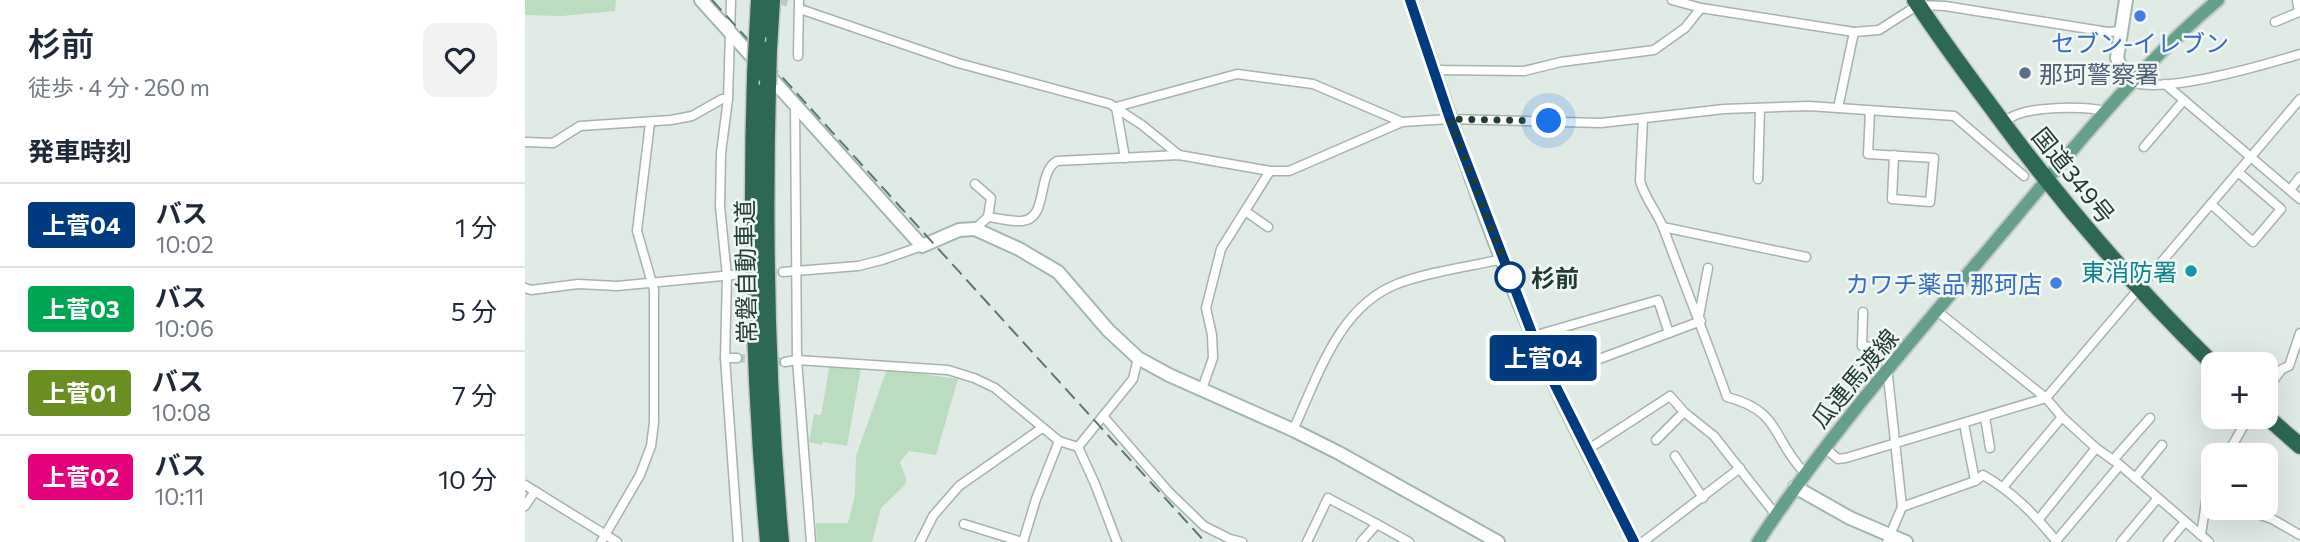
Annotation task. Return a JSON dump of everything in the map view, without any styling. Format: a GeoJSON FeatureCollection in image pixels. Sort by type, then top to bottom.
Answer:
{"type":"FeatureCollection","features":[{"type":"Feature","properties":{"kind":"highway","name":"常磐自動車道"},"geometry":{"type":"LineString","coordinates":[[759,0],[757,37],[762,79],[769,365],[781,542]]}},
{"type":"Feature","properties":{"kind":"highway","name":"常磐自動車道"},"geometry":{"type":"LineString","coordinates":[[768,542],[754,280],[762,79],[769,49],[772,0]]}},
{"type":"Feature","properties":{"kind":"highway","name":"国道349号"},"geometry":{"type":"LineString","coordinates":[[1923,3],[2010,118],[2050,177]]}},
{"type":"Feature","properties":{"kind":"highway","name":"国道349号"},"geometry":{"type":"LineString","coordinates":[[1923,3],[1962,68],[2050,177],[2202,352]]}},
{"type":"Feature","properties":{"kind":"highway","name":"国道349号"},"geometry":{"type":"LineString","coordinates":[[2142,285],[2212,352]]}},
{"type":"Feature","properties":{"kind":"highway"},"geometry":{"type":"LineString","coordinates":[[2278,414],[2300,434]]}},
{"type":"Feature","properties":{"kind":"highway"},"geometry":{"type":"LineString","coordinates":[[2278,427],[2300,446]]}},
{"type":"Feature","properties":{"kind":"main road","name":"瓜連馬渡線"},"geometry":{"type":"LineString","coordinates":[[1758,542],[1824,447],[2105,111],[2187,26],[2217,0]]}},
{"type":"Feature","properties":{"kind":"street"},"geometry":{"type":"LineString","coordinates":[[701,0],[922,246]]}},
{"type":"Feature","properties":{"kind":"street"},"geometry":{"type":"LineString","coordinates":[[731,0],[729,99],[721,153],[720,207],[730,276],[725,358],[738,542]]}},
{"type":"Feature","properties":{"kind":"street"},"geometry":{"type":"LineString","coordinates":[[1410,0],[1450,119],[1533,336],[1634,542]]}},
{"type":"Feature","properties":{"kind":"street"},"geometry":{"type":"LineString","coordinates":[[1672,0],[1701,8],[1854,32],[1879,30],[1923,3],[2108,32],[2120,31]]}},
{"type":"Feature","properties":{"kind":"street"},"geometry":{"type":"LineString","coordinates":[[2126,0],[2117,58],[2122,70],[2132,82],[2143,86],[2252,69],[2300,54]]}},
{"type":"Feature","properties":{"kind":"street"},"geometry":{"type":"LineString","coordinates":[[2275,22],[2299,12],[2297,0]]}},
{"type":"Feature","properties":{"kind":"street"},"geometry":{"type":"LineString","coordinates":[[798,55],[797,4],[947,60],[1116,107],[1179,155]]}},
{"type":"Feature","properties":{"kind":"street"},"geometry":{"type":"LineString","coordinates":[[1434,70],[1524,71],[1561,62],[1654,50],[1685,28],[1701,8]]}},
{"type":"Feature","properties":{"kind":"street"},"geometry":{"type":"LineString","coordinates":[[1838,108],[1854,32]]}},
{"type":"Feature","properties":{"kind":"street"},"geometry":{"type":"LineString","coordinates":[[1116,107],[1237,74],[1313,84],[1402,121]]}},
{"type":"Feature","properties":{"kind":"street"},"geometry":{"type":"LineString","coordinates":[[2165,84],[2300,198]]}},
{"type":"Feature","properties":{"kind":"street"},"geometry":{"type":"LineString","coordinates":[[525,142],[553,143],[580,126],[650,123],[692,116],[722,99],[729,99]]}},
{"type":"Feature","properties":{"kind":"street"},"geometry":{"type":"LineString","coordinates":[[1824,447],[1837,459],[1965,424],[2046,398],[2300,99]]}},
{"type":"Feature","properties":{"kind":"street"},"geometry":{"type":"LineString","coordinates":[[2144,147],[2184,100]]}},
{"type":"Feature","properties":{"kind":"street"},"geometry":{"type":"LineString","coordinates":[[795,105],[797,360],[811,542]]}},
{"type":"Feature","properties":{"kind":"street"},"geometry":{"type":"LineString","coordinates":[[988,217],[1022,221],[1034,215],[1046,172],[1057,161],[1179,155],[1270,171],[1289,171],[1402,121],[1450,119],[1601,123],[1724,109],[1809,106],[1954,116],[2024,176]]}},
{"type":"Feature","properties":{"kind":"street"},"geometry":{"type":"LineString","coordinates":[[1116,107],[1125,158]]}},
{"type":"Feature","properties":{"kind":"street"},"geometry":{"type":"LineString","coordinates":[[2010,118],[2018,113],[2036,111],[2092,108],[2105,111]]}},
{"type":"Feature","properties":{"kind":"street"},"geometry":{"type":"LineString","coordinates":[[1758,179],[1760,109]]}},
{"type":"Feature","properties":{"kind":"street"},"geometry":{"type":"LineString","coordinates":[[1870,111],[1868,153],[1934,158],[1930,202],[1892,199],[1894,155]]}},
{"type":"Feature","properties":{"kind":"street"},"geometry":{"type":"LineString","coordinates":[[1643,119],[1640,181],[1663,227],[1700,318],[1727,397],[1744,402],[1764,414],[1805,473]]}},
{"type":"Feature","properties":{"kind":"street"},"geometry":{"type":"LineString","coordinates":[[603,538],[640,475],[651,446],[655,290],[637,231],[650,123]]}},
{"type":"Feature","properties":{"kind":"street"},"geometry":{"type":"LineString","coordinates":[[1202,389],[1213,358],[1212,335],[1206,308],[1221,249],[1270,171]]}},
{"type":"Feature","properties":{"kind":"street"},"geometry":{"type":"LineString","coordinates":[[2211,204],[2253,242],[2281,209],[2238,172]]}},
{"type":"Feature","properties":{"kind":"street"},"geometry":{"type":"LineString","coordinates":[[2290,190],[2300,177]]}},
{"type":"Feature","properties":{"kind":"street"},"geometry":{"type":"LineString","coordinates":[[975,184],[991,198],[988,217],[975,229]]}},
{"type":"Feature","properties":{"kind":"street"},"geometry":{"type":"LineString","coordinates":[[1245,211],[1268,227]]}},
{"type":"Feature","properties":{"kind":"street"},"geometry":{"type":"LineString","coordinates":[[1663,227],[1806,257]]}},
{"type":"Feature","properties":{"kind":"street"},"geometry":{"type":"LineString","coordinates":[[783,272],[858,266],[922,246],[959,230],[975,229],[1019,249],[1058,272],[1108,330],[1138,358],[1169,375],[1293,430],[1410,491],[1498,542]]}},
{"type":"Feature","properties":{"kind":"street"},"geometry":{"type":"LineString","coordinates":[[1293,430],[1333,344],[1349,318],[1368,301],[1397,284],[1503,259]]}},
{"type":"Feature","properties":{"kind":"street"},"geometry":{"type":"LineString","coordinates":[[1700,318],[1708,268]]}},
{"type":"Feature","properties":{"kind":"street"},"geometry":{"type":"LineString","coordinates":[[525,288],[578,284],[617,286],[730,276]]}},
{"type":"Feature","properties":{"kind":"street"},"geometry":{"type":"LineString","coordinates":[[1533,336],[1658,300],[1669,333]]}},
{"type":"Feature","properties":{"kind":"street"},"geometry":{"type":"LineString","coordinates":[[1937,311],[2046,398],[2062,418],[2095,448],[2117,463],[2209,542]]}},
{"type":"Feature","properties":{"kind":"street"},"geometry":{"type":"LineString","coordinates":[[1863,312],[1862,346],[1885,348],[1902,507],[1888,539]]}},
{"type":"Feature","properties":{"kind":"street"},"geometry":{"type":"LineString","coordinates":[[1551,377],[1669,333],[1700,318]]}},
{"type":"Feature","properties":{"kind":"street"},"geometry":{"type":"LineString","coordinates":[[2278,374],[2289,366],[2300,333]]}},
{"type":"Feature","properties":{"kind":"street"},"geometry":{"type":"LineString","coordinates":[[725,358],[737,358]]}},
{"type":"Feature","properties":{"kind":"street"},"geometry":{"type":"LineString","coordinates":[[1078,447],[1133,379],[1138,358]]}},
{"type":"Feature","properties":{"kind":"street"},"geometry":{"type":"LineString","coordinates":[[785,362],[797,360],[948,370],[995,388],[1042,428],[1059,440],[1078,447],[1117,542]]}},
{"type":"Feature","properties":{"kind":"street"},"geometry":{"type":"LineString","coordinates":[[1587,450],[1670,396],[1684,412],[1714,436],[1776,515]]}},
{"type":"Feature","properties":{"kind":"street"},"geometry":{"type":"LineString","coordinates":[[1656,440],[1684,412]]}},
{"type":"Feature","properties":{"kind":"street"},"geometry":{"type":"LineString","coordinates":[[1103,416],[1169,492],[1204,526],[1242,542]]}},
{"type":"Feature","properties":{"kind":"street"},"geometry":{"type":"LineString","coordinates":[[1985,417],[1990,448]]}},
{"type":"Feature","properties":{"kind":"street"},"geometry":{"type":"LineString","coordinates":[[2004,486],[2062,418]]}},
{"type":"Feature","properties":{"kind":"street"},"geometry":{"type":"LineString","coordinates":[[1902,507],[1975,481],[1983,475],[2004,486],[2039,519],[2056,542],[2150,418]]}},
{"type":"Feature","properties":{"kind":"street"},"geometry":{"type":"LineString","coordinates":[[1965,424],[1975,481]]}},
{"type":"Feature","properties":{"kind":"street"},"geometry":{"type":"LineString","coordinates":[[920,542],[933,516],[959,486],[1042,428]]}},
{"type":"Feature","properties":{"kind":"street"},"geometry":{"type":"LineString","coordinates":[[964,524],[1022,542],[1059,440]]}},
{"type":"Feature","properties":{"kind":"street"},"geometry":{"type":"LineString","coordinates":[[2135,478],[2162,446]]}},
{"type":"Feature","properties":{"kind":"street"},"geometry":{"type":"LineString","coordinates":[[2039,519],[2095,448]]}},
{"type":"Feature","properties":{"kind":"street"},"geometry":{"type":"LineString","coordinates":[[1675,456],[1703,498]]}},
{"type":"Feature","properties":{"kind":"street"},"geometry":{"type":"LineString","coordinates":[[1643,542],[1740,468]]}},
{"type":"Feature","properties":{"kind":"street"},"geometry":{"type":"LineString","coordinates":[[525,485],[603,538],[617,542]]}},
{"type":"Feature","properties":{"kind":"street"},"geometry":{"type":"LineString","coordinates":[[1795,486],[1888,539],[1906,542]]}},
{"type":"Feature","properties":{"kind":"street"},"geometry":{"type":"LineString","coordinates":[[525,506],[535,491]]}},
{"type":"Feature","properties":{"kind":"street"},"geometry":{"type":"LineString","coordinates":[[1307,542],[1328,498],[1409,542]]}},
{"type":"Feature","properties":{"kind":"street"},"geometry":{"type":"LineString","coordinates":[[2121,542],[2157,499]]}},
{"type":"Feature","properties":{"kind":"street"},"geometry":{"type":"LineString","coordinates":[[2201,535],[2204,520]]}},
{"type":"Feature","properties":{"kind":"street"},"geometry":{"type":"LineString","coordinates":[[2274,520],[2300,535]]}},
{"type":"Feature","properties":{"kind":"street"},"geometry":{"type":"LineString","coordinates":[[2168,542],[2185,522]]}},
{"type":"Feature","properties":{"kind":"street"},"geometry":{"type":"LineString","coordinates":[[1361,542],[1377,524]]}},
{"type":"Feature","properties":{"kind":"green space"},"geometry":{"type":"Polygon","coordinates":[[[525,0],[616,0],[615,11],[562,16],[525,15],[525,0]]]}},
{"type":"Feature","properties":{"kind":"green space"},"geometry":{"type":"Polygon","coordinates":[[[830,363],[861,368],[847,446],[809,442],[814,414],[821,415],[830,363]]]}},
{"type":"Feature","properties":{"kind":"green space"},"geometry":{"type":"Polygon","coordinates":[[[887,369],[958,379],[936,455],[909,451],[900,462],[906,478],[905,485],[881,508],[872,542],[817,542],[816,523],[848,523],[855,495],[856,456],[887,369]]]}},
{"type":"Feature","properties":{"kind":"tunnel"},"geometry":{"type":"LineString","coordinates":[[780,0],[791,4]]}},
{"type":"Feature","properties":{"kind":"tunnel"},"geometry":{"type":"LineString","coordinates":[[733,275],[783,272]]}},
{"type":"Feature","properties":{"kind":"tunnel"},"geometry":{"type":"LineString","coordinates":[[737,358],[785,362]]}},
{"type":"Feature","properties":{"kind":"railway"},"geometry":{"type":"LineString","coordinates":[[712,0],[1205,542]]}},
{"type":"Feature","properties":{"kind":"bus line","name":"上菅04"},"geometry":{"type":"LineString","coordinates":[[1410,0],[1450,119],[1533,336],[1634,542]]}},
{"type":"Feature","properties":{"kind":"place","name":"セブン-イレブン"},"geometry":{"type":"Point","coordinates":[2140,16]}},
{"type":"Feature","properties":{"kind":"place","name":"那珂警察署"},"geometry":{"type":"Point","coordinates":[2025,73]}},
{"type":"Feature","properties":{"kind":"place","name":"東消防署"},"geometry":{"type":"Point","coordinates":[2191,271]}},
{"type":"Feature","properties":{"kind":"place","name":"杉前"},"geometry":{"type":"Point","coordinates":[1510,277]}},
{"type":"Feature","properties":{"kind":"place","name":"カワチ薬品 那珂店"},"geometry":{"type":"Point","coordinates":[2056,283]}},
{"type":"Feature","properties":{"kind":"route"},"geometry":{"type":"LineString","coordinates":[[1510,277],[1512,282],[1450,119],[1549,121]]}}]}
